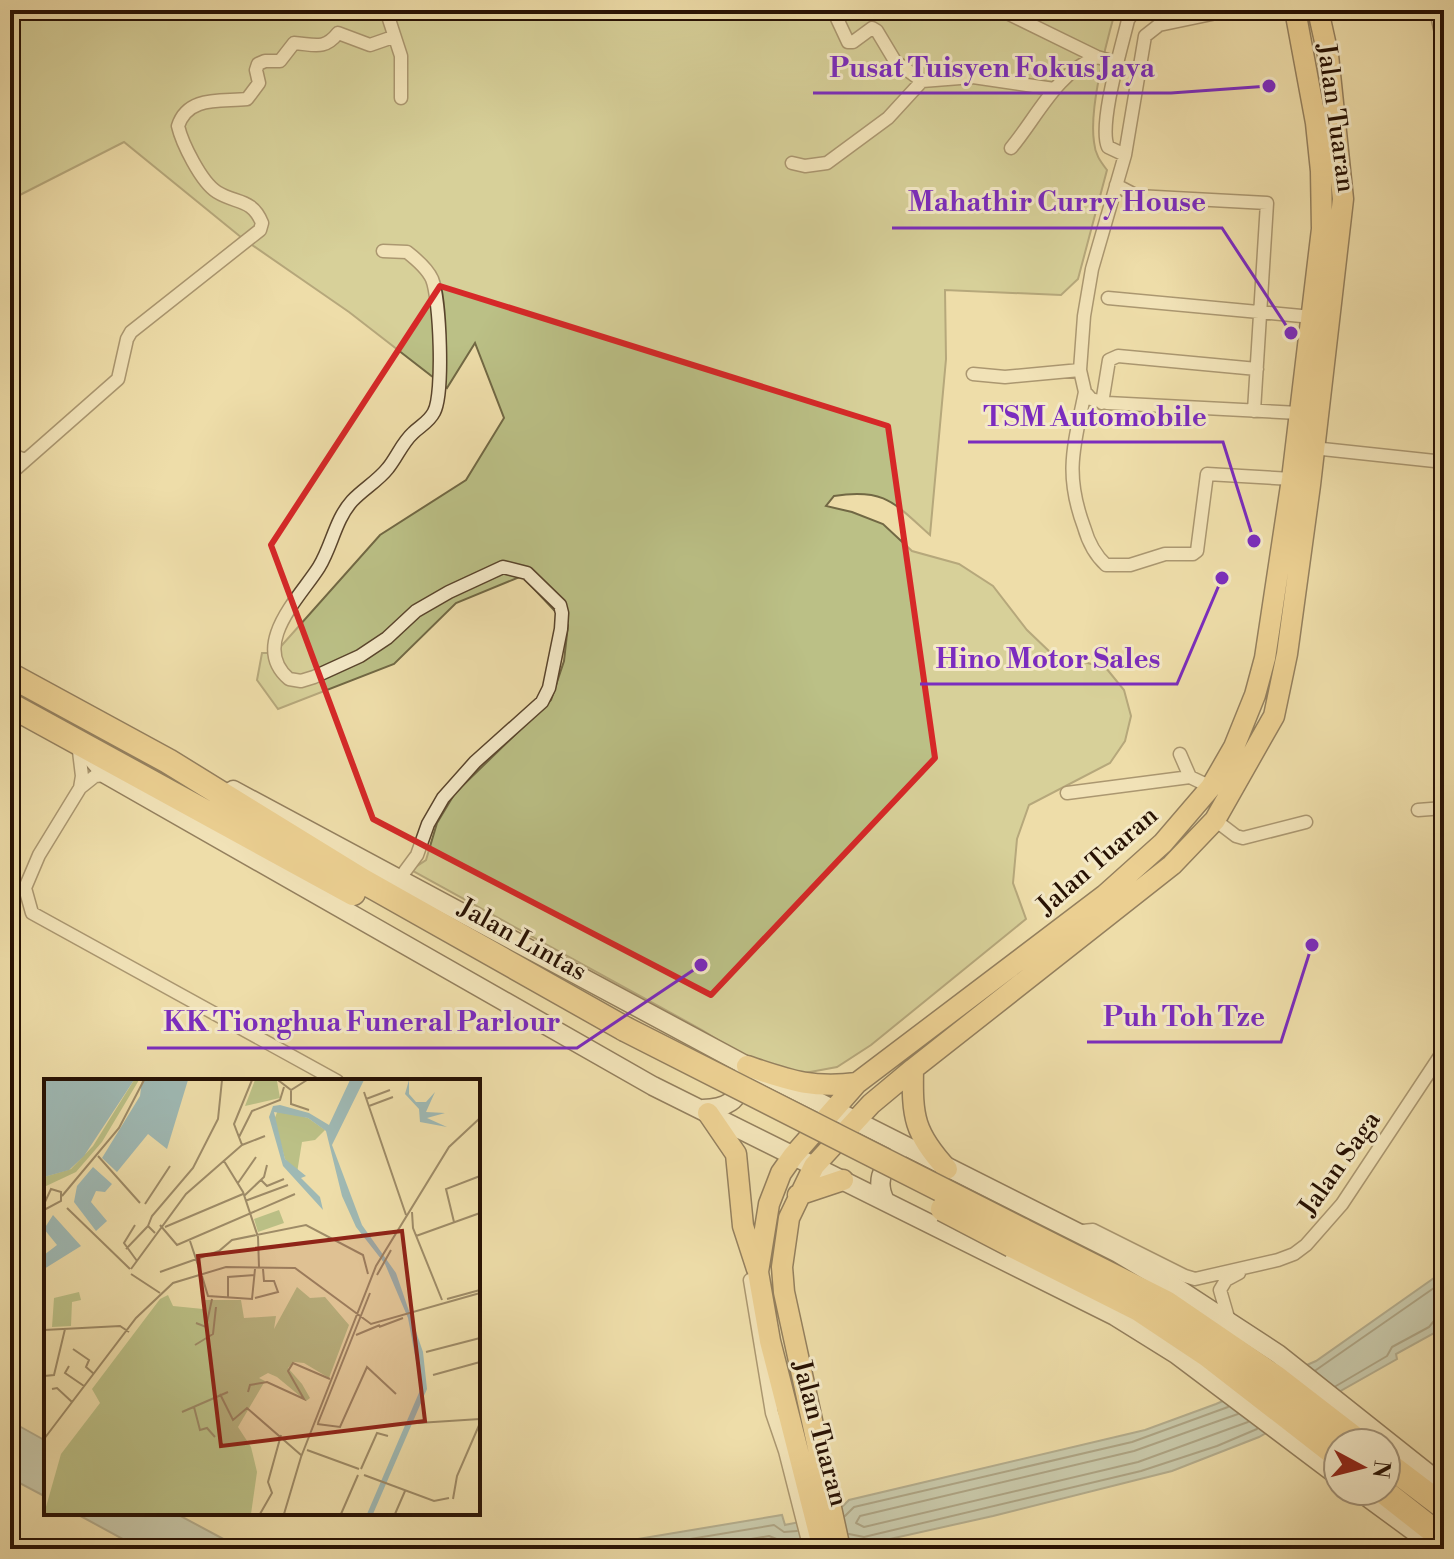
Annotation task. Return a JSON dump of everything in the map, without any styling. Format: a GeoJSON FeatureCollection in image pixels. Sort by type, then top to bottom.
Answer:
{"type":"FeatureCollection","features":[{"type":"Feature","properties":{"kind":"highway","name":"Jalan Lintas"},"geometry":{"type":"LineString","coordinates":[[10,675],[168,761],[621,1034],[1016,1238]]}},
{"type":"Feature","properties":{"kind":"highway","name":"Jalan Lintas"},"geometry":{"type":"LineString","coordinates":[[10,705],[450,945],[580,1021],[621,1034]]}},
{"type":"Feature","properties":{"kind":"highway"},"geometry":{"type":"LineString","coordinates":[[1016,1238],[1166,1303],[1286,1373],[1324,1415],[1339,1427]]}},
{"type":"Feature","properties":{"kind":"highway"},"geometry":{"type":"LineString","coordinates":[[1016,1238],[1139,1309],[1208,1355],[1250,1387],[1287,1428],[1322,1447]]}},
{"type":"Feature","properties":{"kind":"highway"},"geometry":{"type":"LineString","coordinates":[[1402,1475],[1444,1507]]}},
{"type":"Feature","properties":{"kind":"highway"},"geometry":{"type":"LineString","coordinates":[[1402,1506],[1444,1539]]}},
{"type":"Feature","properties":{"kind":"main road","name":"Jalan Tuaran"},"geometry":{"type":"LineString","coordinates":[[823,1510],[782,1267],[789,1218],[798,1195],[814,1166],[855,1121],[1163,843],[1211,787],[1234,747],[1250,709],[1265,658],[1292,479],[1322,229],[1316,123],[1295,10]]}},
{"type":"Feature","properties":{"kind":"main road","name":"Jalan Tuaran"},"geometry":{"type":"LineString","coordinates":[[834,1548],[770,1341],[758,1272],[769,1204],[781,1173],[857,1083],[1172,865],[1215,820],[1274,716],[1287,654],[1343,199],[1328,55],[1318,10]]}},
{"type":"Feature","properties":{"kind":"main road"},"geometry":{"type":"LineString","coordinates":[[1269,632],[1280,612],[1302,455],[1313,448]]}},
{"type":"Feature","properties":{"kind":"main road"},"geometry":{"type":"LineString","coordinates":[[747,1066],[826,1087],[857,1083]]}},
{"type":"Feature","properties":{"kind":"main road"},"geometry":{"type":"LineString","coordinates":[[913,1069],[920,1134],[947,1169]]}},
{"type":"Feature","properties":{"kind":"main road"},"geometry":{"type":"LineString","coordinates":[[704,1111],[736,1154],[743,1226],[758,1272]]}},
{"type":"Feature","properties":{"kind":"main road"},"geometry":{"type":"LineString","coordinates":[[798,1195],[843,1180]]}},
{"type":"Feature","properties":{"kind":"street"},"geometry":{"type":"LineString","coordinates":[[386,10],[401,56],[401,98]]}},
{"type":"Feature","properties":{"kind":"street"},"geometry":{"type":"LineString","coordinates":[[833,10],[848,42],[853,42],[872,28],[895,61],[922,81],[973,77],[1054,89]]}},
{"type":"Feature","properties":{"kind":"street"},"geometry":{"type":"LineString","coordinates":[[1001,10],[1097,57],[1118,63]]}},
{"type":"Feature","properties":{"kind":"street"},"geometry":{"type":"LineString","coordinates":[[1125,155],[1113,152],[1105,136],[1128,20],[1133,13],[1143,10]]}},
{"type":"Feature","properties":{"kind":"street"},"geometry":{"type":"LineString","coordinates":[[1231,10],[1159,25],[1145,36],[1125,155],[1088,288],[1080,370],[1085,392],[1075,440],[1071,482],[1088,539],[1106,565],[1130,565],[1165,554],[1193,554],[1197,551],[1207,474],[1292,479]]}},
{"type":"Feature","properties":{"kind":"street"},"geometry":{"type":"LineString","coordinates":[[1436,10],[1444,47]]}},
{"type":"Feature","properties":{"kind":"street"},"geometry":{"type":"LineString","coordinates":[[10,474],[118,379],[131,332],[260,230],[262,223],[258,212],[238,199],[218,193],[196,165],[178,126],[186,112],[208,100],[247,99],[259,83],[258,64],[280,61],[294,43],[318,47],[327,44],[338,33],[370,45],[393,37]]}},
{"type":"Feature","properties":{"kind":"street"},"geometry":{"type":"LineString","coordinates":[[1011,148],[1054,89],[1076,67],[1097,57]]}},
{"type":"Feature","properties":{"kind":"street"},"geometry":{"type":"LineString","coordinates":[[792,163],[813,166],[827,163],[888,118],[922,81]]}},
{"type":"Feature","properties":{"kind":"street"},"geometry":{"type":"LineString","coordinates":[[1116,185],[1137,196],[1267,203],[1254,411]]}},
{"type":"Feature","properties":{"kind":"street"},"geometry":{"type":"LineString","coordinates":[[383,251],[407,252],[430,275],[436,292],[438,402],[427,422],[411,435],[390,466],[351,502],[340,519],[319,567],[284,617],[276,642],[277,664],[289,679],[301,681],[314,677],[360,656],[387,638],[416,611],[503,567],[527,573],[551,594],[562,613],[549,688],[542,702],[475,762],[443,798],[428,824],[417,855],[400,878]]}},
{"type":"Feature","properties":{"kind":"street"},"geometry":{"type":"LineString","coordinates":[[1108,298],[1312,317]]}},
{"type":"Feature","properties":{"kind":"street"},"geometry":{"type":"LineString","coordinates":[[1102,403],[1109,360],[1118,356],[1257,369]]}},
{"type":"Feature","properties":{"kind":"street"},"geometry":{"type":"LineString","coordinates":[[973,374],[1005,377],[1080,370]]}},
{"type":"Feature","properties":{"kind":"street"},"geometry":{"type":"LineString","coordinates":[[1085,392],[1091,399],[1102,403],[1299,413]]}},
{"type":"Feature","properties":{"kind":"street"},"geometry":{"type":"LineString","coordinates":[[1313,448],[1444,462]]}},
{"type":"Feature","properties":{"kind":"street"},"geometry":{"type":"LineString","coordinates":[[10,454],[25,460]]}},
{"type":"Feature","properties":{"kind":"street"},"geometry":{"type":"LineString","coordinates":[[78,743],[107,775],[653,1086],[1115,1316],[1287,1428],[1322,1461]]}},
{"type":"Feature","properties":{"kind":"street"},"geometry":{"type":"LineString","coordinates":[[78,743],[82,776],[80,788]]}},
{"type":"Feature","properties":{"kind":"street"},"geometry":{"type":"LineString","coordinates":[[1180,754],[1190,777]]}},
{"type":"Feature","properties":{"kind":"street"},"geometry":{"type":"LineString","coordinates":[[168,761],[256,801],[747,1066],[947,1169],[1076,1231],[1143,1268],[1229,1321],[1286,1373],[1348,1408],[1444,1486]]}},
{"type":"Feature","properties":{"kind":"street"},"geometry":{"type":"LineString","coordinates":[[107,775],[95,776],[80,788],[30,872],[25,888],[32,913],[333,1079]]}},
{"type":"Feature","properties":{"kind":"street"},"geometry":{"type":"LineString","coordinates":[[1067,793],[1190,777],[1211,787]]}},
{"type":"Feature","properties":{"kind":"street"},"geometry":{"type":"LineString","coordinates":[[1418,810],[1444,808]]}},
{"type":"Feature","properties":{"kind":"street"},"geometry":{"type":"LineString","coordinates":[[1215,820],[1243,838],[1306,822]]}},
{"type":"Feature","properties":{"kind":"street","name":"Jalan Saga"},"geometry":{"type":"LineString","coordinates":[[1076,1231],[1093,1230],[1195,1279],[1245,1269],[1294,1254],[1314,1237],[1342,1204],[1444,1050]]}},
{"type":"Feature","properties":{"kind":"street"},"geometry":{"type":"LineString","coordinates":[[704,1111],[728,1105],[739,1092],[741,1074],[727,1055]]}},
{"type":"Feature","properties":{"kind":"street"},"geometry":{"type":"LineString","coordinates":[[885,1201],[879,1188],[886,1165],[899,1154],[912,1150]]}},
{"type":"Feature","properties":{"kind":"street"},"geometry":{"type":"LineString","coordinates":[[743,1226],[772,1413],[810,1549]]}},
{"type":"Feature","properties":{"kind":"street"},"geometry":{"type":"LineString","coordinates":[[1229,1321],[1220,1290],[1226,1280],[1245,1269]]}},
{"type":"Feature","properties":{"kind":"street"},"geometry":{"type":"LineString","coordinates":[[752,1297],[758,1272]]}},
{"type":"Feature","properties":{"kind":"street"},"geometry":{"type":"LineString","coordinates":[[1381,1507],[1438,1549]]}},
{"type":"Feature","properties":{"kind":"highlighted area"},"geometry":{"type":"Polygon","coordinates":[[[440,286],[888,426],[935,758],[711,995],[373,819],[271,545],[440,286]]]}},
{"type":"Feature","properties":{"kind":"green space"},"geometry":{"type":"Polygon","coordinates":[[[10,10],[1115,12],[1099,77],[1093,128],[1098,157],[1107,170],[1078,279],[1061,295],[945,290],[946,359],[930,535],[897,506],[877,496],[834,496],[826,506],[883,524],[912,551],[959,564],[993,586],[1027,630],[1051,653],[1106,668],[1124,690],[1131,716],[1125,741],[1110,763],[1029,805],[1017,839],[1013,883],[1026,919],[871,1045],[837,1067],[794,1075],[757,1064],[702,1030],[411,870],[426,860],[437,823],[455,793],[551,700],[564,661],[568,625],[522,576],[456,603],[394,664],[278,709],[257,680],[262,653],[275,653],[380,535],[466,480],[504,418],[475,343],[447,388],[349,312],[242,238],[124,142],[10,200],[10,10]]]}},
{"type":"Feature","properties":{"kind":"water"},"geometry":{"type":"Polygon","coordinates":[[[1444,1271],[1444,1326],[1438,1327],[1438,1331],[1396,1354],[1397,1359],[1259,1437],[1172,1471],[863,1545],[849,1542],[805,1549],[578,1549],[782,1515],[785,1525],[802,1522],[828,1514],[849,1500],[1145,1430],[1216,1404],[1316,1361],[1444,1271]]]}},
{"type":"Feature","properties":{"kind":"water"},"geometry":{"type":"Polygon","coordinates":[[[10,1421],[44,1440],[44,1496],[10,1478],[10,1421]]]}},
{"type":"Feature","properties":{"kind":"water"},"geometry":{"type":"Polygon","coordinates":[[[79,1515],[179,1515],[242,1549],[141,1549],[79,1515]]]}},
{"type":"Feature","properties":{"kind":"place","name":"Pusat Tuisyen Fokus Jaya"},"geometry":{"type":"Point","coordinates":[1269,86]}},
{"type":"Feature","properties":{"kind":"place","name":"Mahathir Curry House"},"geometry":{"type":"Point","coordinates":[1291,333]}},
{"type":"Feature","properties":{"kind":"place","name":"TSM Automobile"},"geometry":{"type":"Point","coordinates":[1254,541]}},
{"type":"Feature","properties":{"kind":"place","name":"Hino Motor Sales"},"geometry":{"type":"Point","coordinates":[1222,578]}},
{"type":"Feature","properties":{"kind":"place","name":"Puh Toh Tze"},"geometry":{"type":"Point","coordinates":[1312,945]}},
{"type":"Feature","properties":{"kind":"place","name":"KK Tionghua Funeral Parlour"},"geometry":{"type":"Point","coordinates":[701,965]}}]}
